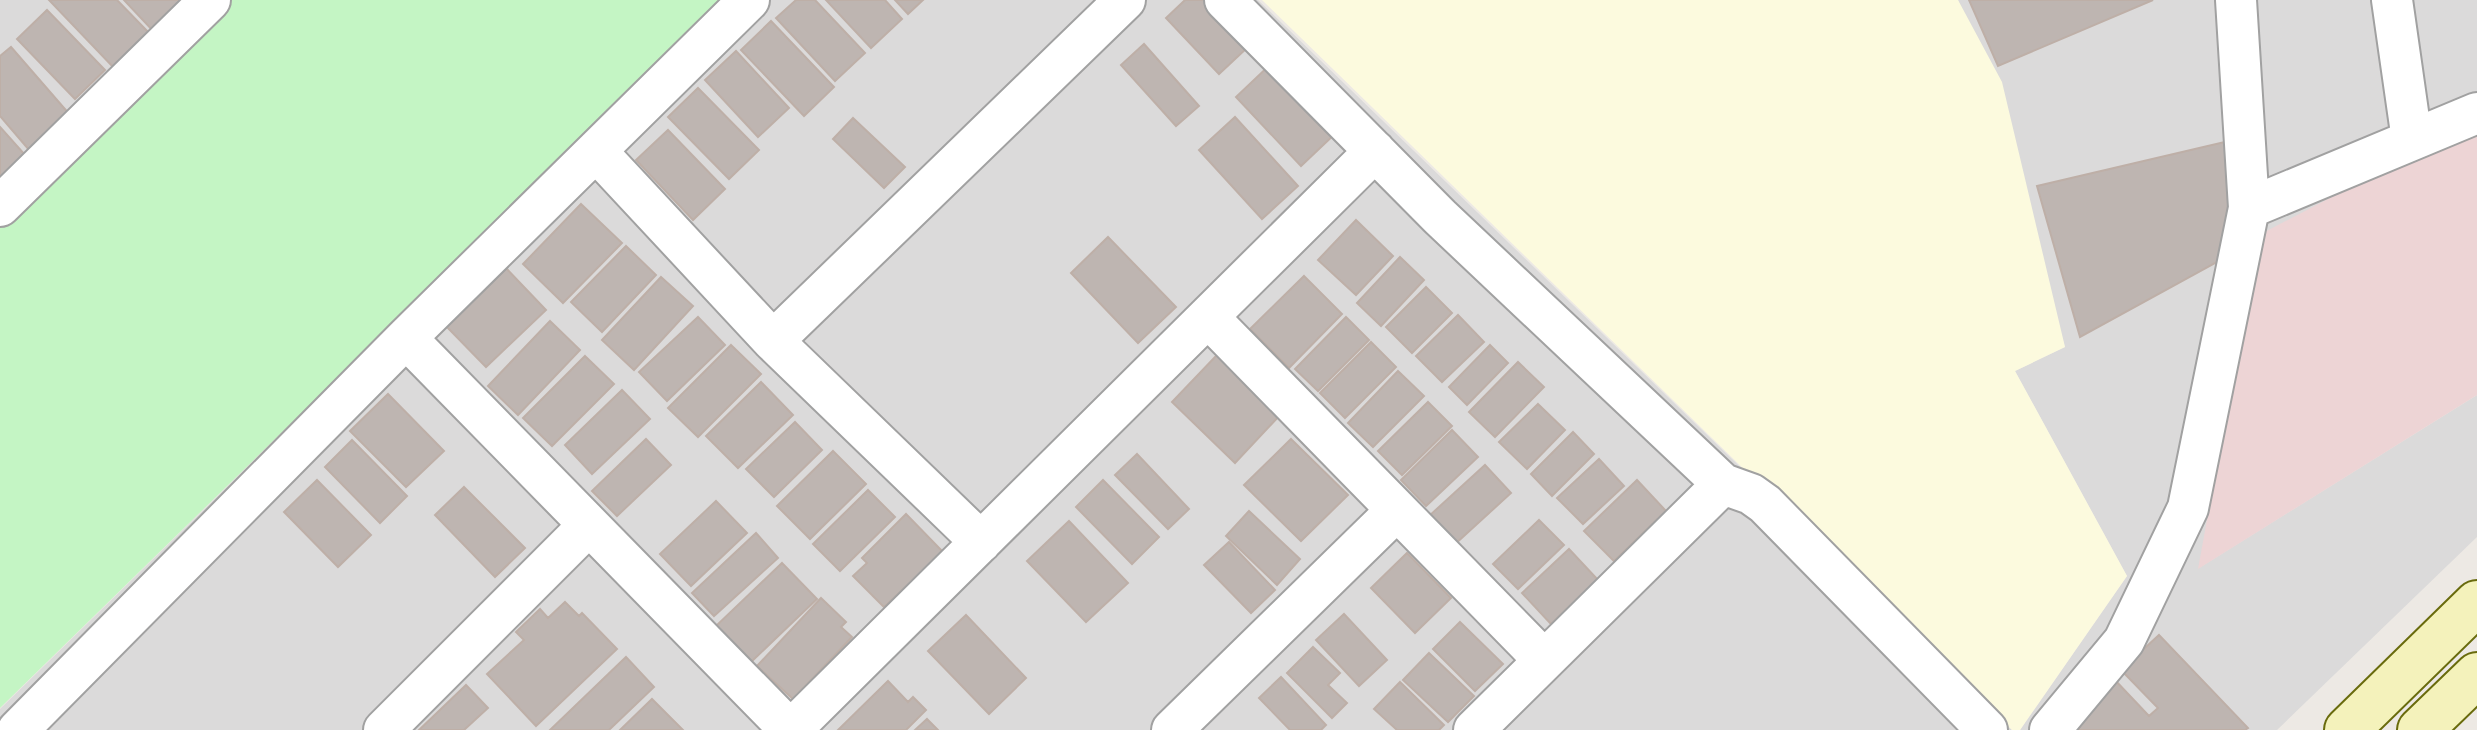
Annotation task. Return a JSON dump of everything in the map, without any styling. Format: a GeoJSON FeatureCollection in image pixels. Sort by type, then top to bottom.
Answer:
{"type":"FeatureCollection","features":[{"type":"Feature","properties":{"kind":"street"},"geometry":{"type":"LineString","coordinates":[[0,206],[210,0]]}},
{"type":"Feature","properties":{"kind":"street"},"geometry":{"type":"LineString","coordinates":[[18,730],[406,338],[749,0]]}},
{"type":"Feature","properties":{"kind":"street"},"geometry":{"type":"LineString","coordinates":[[773,341],[1125,0]]}},
{"type":"Feature","properties":{"kind":"street"},"geometry":{"type":"LineString","coordinates":[[1225,0],[1375,151],[1723,484],[1751,494],[1765,504],[1987,730]]}},
{"type":"Feature","properties":{"kind":"street"},"geometry":{"type":"LineString","coordinates":[[2050,730],[2124,641],[2188,508],[2249,208],[2236,0]]}},
{"type":"Feature","properties":{"kind":"street"},"geometry":{"type":"LineString","coordinates":[[2392,0],[2412,140]]}},
{"type":"Feature","properties":{"kind":"street"},"geometry":{"type":"LineString","coordinates":[[2249,208],[2477,113]]}},
{"type":"Feature","properties":{"kind":"street"},"geometry":{"type":"LineString","coordinates":[[596,151],[773,341],[981,542]]}},
{"type":"Feature","properties":{"kind":"street"},"geometry":{"type":"LineString","coordinates":[[406,338],[790,730],[1375,151]]}},
{"type":"Feature","properties":{"kind":"street"},"geometry":{"type":"LineString","coordinates":[[1208,317],[1544,660]]}},
{"type":"Feature","properties":{"kind":"street"},"geometry":{"type":"LineString","coordinates":[[1474,730],[1723,484]]}},
{"type":"Feature","properties":{"kind":"street"},"geometry":{"type":"LineString","coordinates":[[1172,730],[1397,510]]}},
{"type":"Feature","properties":{"kind":"street"},"geometry":{"type":"LineString","coordinates":[[384,730],[589,525]]}},
{"type":"Feature","properties":{"kind":"street"},"geometry":{"type":"LineString","coordinates":[[2347,730],[2477,603]]}},
{"type":"Feature","properties":{"kind":"street"},"geometry":{"type":"LineString","coordinates":[[2420,730],[2477,675]]}},
{"type":"Feature","properties":{"kind":"shaded area"},"geometry":{"type":"Polygon","coordinates":[[[0,0],[213,0],[0,212],[0,0]]]}},
{"type":"Feature","properties":{"kind":"shaded area"},"geometry":{"type":"Polygon","coordinates":[[[724,0],[1258,0],[2012,730],[0,730],[0,709],[724,0]]]}},
{"type":"Feature","properties":{"kind":"shaded area"},"geometry":{"type":"Polygon","coordinates":[[[1262,0],[1958,0],[2002,82],[2065,347],[2015,371],[2127,576],[2020,730],[2012,730],[1262,0]]]}},
{"type":"Feature","properties":{"kind":"shaded area"},"geometry":{"type":"Polygon","coordinates":[[[1958,0],[2477,0],[2477,121],[2199,568],[2477,395],[2477,537],[2277,730],[2020,730],[2127,576],[2015,371],[2065,347],[1958,0]]]}},
{"type":"Feature","properties":{"kind":"shaded area"},"geometry":{"type":"Polygon","coordinates":[[[2477,121],[2477,395],[2198,569],[2259,235],[2477,121]]]}},
{"type":"Feature","properties":{"kind":"green space"},"geometry":{"type":"Polygon","coordinates":[[[213,0],[724,0],[0,708],[0,212],[213,0]]]}},
{"type":"Feature","properties":{"kind":"building"},"geometry":{"type":"Polygon","coordinates":[[[49,0],[117,0],[152,36],[116,70],[49,0]]]}},
{"type":"Feature","properties":{"kind":"building"},"geometry":{"type":"Polygon","coordinates":[[[124,0],[194,0],[157,35],[124,0]]]}},
{"type":"Feature","properties":{"kind":"building"},"geometry":{"type":"Polygon","coordinates":[[[796,0],[815,0],[865,53],[835,81],[776,18],[796,0]]]}},
{"type":"Feature","properties":{"kind":"building"},"geometry":{"type":"Polygon","coordinates":[[[826,0],[885,0],[902,19],[871,48],[826,0]]]}},
{"type":"Feature","properties":{"kind":"building"},"geometry":{"type":"Polygon","coordinates":[[[895,0],[923,0],[908,14],[895,0]]]}},
{"type":"Feature","properties":{"kind":"building"},"geometry":{"type":"Polygon","coordinates":[[[1185,0],[1204,0],[1248,47],[1219,74],[1166,18],[1185,0]]]}},
{"type":"Feature","properties":{"kind":"building"},"geometry":{"type":"Polygon","coordinates":[[[1969,0],[2153,0],[1998,66],[1969,0]]]}},
{"type":"Feature","properties":{"kind":"building"},"geometry":{"type":"Polygon","coordinates":[[[47,10],[105,70],[75,99],[17,39],[47,10]]]}},
{"type":"Feature","properties":{"kind":"building"},"geometry":{"type":"Polygon","coordinates":[[[771,21],[834,87],[804,116],[741,50],[771,21]]]}},
{"type":"Feature","properties":{"kind":"building"},"geometry":{"type":"Polygon","coordinates":[[[1144,44],[1199,106],[1176,126],[1121,65],[1144,44]]]}},
{"type":"Feature","properties":{"kind":"building"},"geometry":{"type":"Polygon","coordinates":[[[11,47],[77,123],[36,158],[0,116],[0,56],[11,47]]]}},
{"type":"Feature","properties":{"kind":"building"},"geometry":{"type":"Polygon","coordinates":[[[736,51],[789,108],[758,137],[705,80],[736,51]]]}},
{"type":"Feature","properties":{"kind":"building"},"geometry":{"type":"Polygon","coordinates":[[[1273,62],[1338,131],[1301,166],[1236,97],[1273,62]]]}},
{"type":"Feature","properties":{"kind":"building"},"geometry":{"type":"Polygon","coordinates":[[[698,88],[759,150],[729,179],[668,117],[698,88]]]}},
{"type":"Feature","properties":{"kind":"building"},"geometry":{"type":"Polygon","coordinates":[[[1235,117],[1298,186],[1262,219],[1199,150],[1235,117]]]}},
{"type":"Feature","properties":{"kind":"building"},"geometry":{"type":"Polygon","coordinates":[[[853,118],[905,167],[884,188],[833,139],[853,118]]]}},
{"type":"Feature","properties":{"kind":"building"},"geometry":{"type":"Polygon","coordinates":[[[0,127],[25,155],[0,177],[0,127]]]}},
{"type":"Feature","properties":{"kind":"building"},"geometry":{"type":"Polygon","coordinates":[[[668,130],[725,189],[693,220],[636,160],[668,130]]]}},
{"type":"Feature","properties":{"kind":"building"},"geometry":{"type":"Polygon","coordinates":[[[2229,141],[2237,251],[2080,337],[2037,186],[2229,141]]]}},
{"type":"Feature","properties":{"kind":"building"},"geometry":{"type":"Polygon","coordinates":[[[581,204],[622,243],[563,303],[523,264],[581,204]]]}},
{"type":"Feature","properties":{"kind":"building"},"geometry":{"type":"Polygon","coordinates":[[[1356,220],[1393,256],[1356,295],[1318,260],[1356,220]]]}},
{"type":"Feature","properties":{"kind":"building"},"geometry":{"type":"Polygon","coordinates":[[[1108,237],[1176,307],[1138,343],[1071,273],[1108,237]]]}},
{"type":"Feature","properties":{"kind":"building"},"geometry":{"type":"Polygon","coordinates":[[[626,246],[656,275],[602,332],[571,302],[626,246]]]}},
{"type":"Feature","properties":{"kind":"building"},"geometry":{"type":"Polygon","coordinates":[[[1400,257],[1424,280],[1381,326],[1357,303],[1400,257]]]}},
{"type":"Feature","properties":{"kind":"building"},"geometry":{"type":"Polygon","coordinates":[[[504,266],[546,310],[486,367],[444,324],[504,266]]]}},
{"type":"Feature","properties":{"kind":"building"},"geometry":{"type":"Polygon","coordinates":[[[1304,276],[1342,314],[1289,368],[1250,329],[1304,276]]]}},
{"type":"Feature","properties":{"kind":"building"},"geometry":{"type":"Polygon","coordinates":[[[661,277],[693,306],[634,370],[602,340],[661,277]]]}},
{"type":"Feature","properties":{"kind":"building"},"geometry":{"type":"Polygon","coordinates":[[[1426,287],[1452,313],[1412,353],[1386,327],[1426,287]]]}},
{"type":"Feature","properties":{"kind":"building"},"geometry":{"type":"Polygon","coordinates":[[[1458,315],[1484,342],[1442,382],[1416,356],[1458,315]]]}},
{"type":"Feature","properties":{"kind":"building"},"geometry":{"type":"Polygon","coordinates":[[[698,317],[725,345],[667,401],[639,372],[698,317]]]}},
{"type":"Feature","properties":{"kind":"building"},"geometry":{"type":"Polygon","coordinates":[[[1346,317],[1369,340],[1318,391],[1295,369],[1346,317]]]}},
{"type":"Feature","properties":{"kind":"building"},"geometry":{"type":"Polygon","coordinates":[[[550,321],[580,350],[518,415],[488,386],[550,321]]]}},
{"type":"Feature","properties":{"kind":"building"},"geometry":{"type":"Polygon","coordinates":[[[1371,342],[1396,367],[1345,418],[1320,393],[1371,342]]]}},
{"type":"Feature","properties":{"kind":"building"},"geometry":{"type":"Polygon","coordinates":[[[731,345],[761,374],[698,437],[668,408],[731,345]]]}},
{"type":"Feature","properties":{"kind":"building"},"geometry":{"type":"Polygon","coordinates":[[[1490,345],[1508,363],[1467,405],[1449,387],[1490,345]]]}},
{"type":"Feature","properties":{"kind":"building"},"geometry":{"type":"Polygon","coordinates":[[[1217,355],[1280,415],[1235,463],[1172,402],[1217,355]]]}},
{"type":"Feature","properties":{"kind":"building"},"geometry":{"type":"Polygon","coordinates":[[[585,356],[614,384],[552,446],[523,418],[585,356]]]}},
{"type":"Feature","properties":{"kind":"building"},"geometry":{"type":"Polygon","coordinates":[[[1518,362],[1544,387],[1495,437],[1469,412],[1518,362]]]}},
{"type":"Feature","properties":{"kind":"building"},"geometry":{"type":"Polygon","coordinates":[[[1398,371],[1424,396],[1373,447],[1348,423],[1398,371]]]}},
{"type":"Feature","properties":{"kind":"building"},"geometry":{"type":"Polygon","coordinates":[[[761,382],[793,415],[738,468],[706,436],[761,382]]]}},
{"type":"Feature","properties":{"kind":"building"},"geometry":{"type":"Polygon","coordinates":[[[622,390],[650,419],[592,474],[565,445],[622,390]]]}},
{"type":"Feature","properties":{"kind":"building"},"geometry":{"type":"Polygon","coordinates":[[[388,394],[444,451],[406,487],[350,431],[388,394]]]}},
{"type":"Feature","properties":{"kind":"building"},"geometry":{"type":"Polygon","coordinates":[[[1428,402],[1452,426],[1402,475],[1378,451],[1428,402]]]}},
{"type":"Feature","properties":{"kind":"building"},"geometry":{"type":"Polygon","coordinates":[[[1538,404],[1565,430],[1527,469],[1499,442],[1538,404]]]}},
{"type":"Feature","properties":{"kind":"building"},"geometry":{"type":"Polygon","coordinates":[[[795,422],[822,450],[774,497],[746,469],[795,422]]]}},
{"type":"Feature","properties":{"kind":"building"},"geometry":{"type":"Polygon","coordinates":[[[1452,430],[1478,457],[1426,506],[1401,480],[1452,430]]]}},
{"type":"Feature","properties":{"kind":"building"},"geometry":{"type":"Polygon","coordinates":[[[1573,432],[1594,454],[1552,496],[1531,474],[1573,432]]]}},
{"type":"Feature","properties":{"kind":"building"},"geometry":{"type":"Polygon","coordinates":[[[646,439],[671,465],[617,516],[592,491],[646,439]]]}},
{"type":"Feature","properties":{"kind":"building"},"geometry":{"type":"Polygon","coordinates":[[[1291,439],[1348,495],[1301,541],[1244,485],[1291,439]]]}},
{"type":"Feature","properties":{"kind":"building"},"geometry":{"type":"Polygon","coordinates":[[[352,440],[407,496],[380,523],[325,467],[352,440]]]}},
{"type":"Feature","properties":{"kind":"building"},"geometry":{"type":"Polygon","coordinates":[[[833,451],[866,484],[810,539],[777,506],[833,451]]]}},
{"type":"Feature","properties":{"kind":"building"},"geometry":{"type":"Polygon","coordinates":[[[1137,454],[1189,509],[1168,529],[1115,475],[1137,454]]]}},
{"type":"Feature","properties":{"kind":"building"},"geometry":{"type":"Polygon","coordinates":[[[1599,459],[1624,486],[1583,524],[1557,498],[1599,459]]]}},
{"type":"Feature","properties":{"kind":"building"},"geometry":{"type":"Polygon","coordinates":[[[1485,465],[1511,493],[1454,545],[1428,517],[1485,465]]]}},
{"type":"Feature","properties":{"kind":"building"},"geometry":{"type":"Polygon","coordinates":[[[317,480],[371,535],[338,567],[284,512],[317,480]]]}},
{"type":"Feature","properties":{"kind":"building"},"geometry":{"type":"Polygon","coordinates":[[[1103,480],[1159,537],[1132,564],[1076,507],[1103,480]]]}},
{"type":"Feature","properties":{"kind":"building"},"geometry":{"type":"Polygon","coordinates":[[[1637,480],[1666,511],[1614,561],[1584,531],[1637,480]]]}},
{"type":"Feature","properties":{"kind":"building"},"geometry":{"type":"Polygon","coordinates":[[[464,487],[525,548],[495,577],[435,515],[464,487]]]}},
{"type":"Feature","properties":{"kind":"building"},"geometry":{"type":"Polygon","coordinates":[[[868,490],[895,517],[840,571],[813,544],[868,490]]]}},
{"type":"Feature","properties":{"kind":"building"},"geometry":{"type":"Polygon","coordinates":[[[716,501],[747,533],[691,586],[660,554],[716,501]]]}},
{"type":"Feature","properties":{"kind":"building"},"geometry":{"type":"Polygon","coordinates":[[[1249,511],[1300,559],[1277,585],[1226,536],[1249,511]]]}},
{"type":"Feature","properties":{"kind":"building"},"geometry":{"type":"Polygon","coordinates":[[[906,514],[943,552],[884,607],[853,576],[867,563],[862,558],[906,514]]]}},
{"type":"Feature","properties":{"kind":"building"},"geometry":{"type":"Polygon","coordinates":[[[1539,520],[1564,545],[1518,589],[1493,564],[1539,520]]]}},
{"type":"Feature","properties":{"kind":"building"},"geometry":{"type":"Polygon","coordinates":[[[1069,521],[1128,583],[1086,622],[1027,561],[1069,521]]]}},
{"type":"Feature","properties":{"kind":"building"},"geometry":{"type":"Polygon","coordinates":[[[756,533],[778,558],[714,616],[692,593],[756,533]]]}},
{"type":"Feature","properties":{"kind":"building"},"geometry":{"type":"Polygon","coordinates":[[[1229,542],[1275,590],[1251,613],[1204,565],[1229,542]]]}},
{"type":"Feature","properties":{"kind":"building"},"geometry":{"type":"Polygon","coordinates":[[[1569,549],[1598,580],[1551,624],[1522,593],[1569,549]]]}},
{"type":"Feature","properties":{"kind":"building"},"geometry":{"type":"Polygon","coordinates":[[[1407,553],[1451,598],[1415,633],[1371,588],[1407,553]]]}},
{"type":"Feature","properties":{"kind":"building"},"geometry":{"type":"Polygon","coordinates":[[[782,563],[817,599],[751,662],[716,626],[782,563]]]}},
{"type":"Feature","properties":{"kind":"building"},"geometry":{"type":"Polygon","coordinates":[[[821,598],[846,622],[841,627],[852,637],[793,699],[757,666],[821,598]]]}},
{"type":"Feature","properties":{"kind":"building"},"geometry":{"type":"Polygon","coordinates":[[[565,602],[579,616],[582,613],[617,649],[536,726],[487,674],[524,640],[516,632],[540,609],[548,618],[565,602]]]}},
{"type":"Feature","properties":{"kind":"building"},"geometry":{"type":"Polygon","coordinates":[[[1344,614],[1387,660],[1359,686],[1316,640],[1344,614]]]}},
{"type":"Feature","properties":{"kind":"building"},"geometry":{"type":"Polygon","coordinates":[[[966,615],[1026,678],[989,714],[928,651],[966,615]]]}},
{"type":"Feature","properties":{"kind":"building"},"geometry":{"type":"Polygon","coordinates":[[[1460,622],[1503,664],[1475,691],[1433,649],[1460,622]]]}},
{"type":"Feature","properties":{"kind":"building"},"geometry":{"type":"Polygon","coordinates":[[[2159,635],[2248,728],[2059,730],[2113,678],[2149,716],[2158,708],[2121,670],[2159,635]]]}},
{"type":"Feature","properties":{"kind":"building"},"geometry":{"type":"Polygon","coordinates":[[[1313,647],[1340,673],[1328,685],[1347,703],[1332,718],[1287,673],[1313,647]]]}},
{"type":"Feature","properties":{"kind":"building"},"geometry":{"type":"Polygon","coordinates":[[[1429,653],[1474,696],[1448,722],[1403,680],[1429,653]]]}},
{"type":"Feature","properties":{"kind":"building"},"geometry":{"type":"Polygon","coordinates":[[[626,657],[654,687],[609,730],[550,730],[626,657]]]}},
{"type":"Feature","properties":{"kind":"building"},"geometry":{"type":"Polygon","coordinates":[[[1281,677],[1326,725],[1321,730],[1290,730],[1259,698],[1281,677]]]}},
{"type":"Feature","properties":{"kind":"building"},"geometry":{"type":"Polygon","coordinates":[[[888,681],[908,702],[913,697],[926,710],[906,730],[838,730],[888,681]]]}},
{"type":"Feature","properties":{"kind":"building"},"geometry":{"type":"Polygon","coordinates":[[[1400,682],[1444,725],[1439,730],[1397,730],[1374,709],[1400,682]]]}},
{"type":"Feature","properties":{"kind":"building"},"geometry":{"type":"Polygon","coordinates":[[[466,685],[488,708],[464,730],[419,730],[466,685]]]}},
{"type":"Feature","properties":{"kind":"building"},"geometry":{"type":"Polygon","coordinates":[[[652,699],[683,730],[620,730],[652,699]]]}},
{"type":"Feature","properties":{"kind":"building"},"geometry":{"type":"Polygon","coordinates":[[[927,719],[938,730],[915,730],[927,719]]]}}]}
